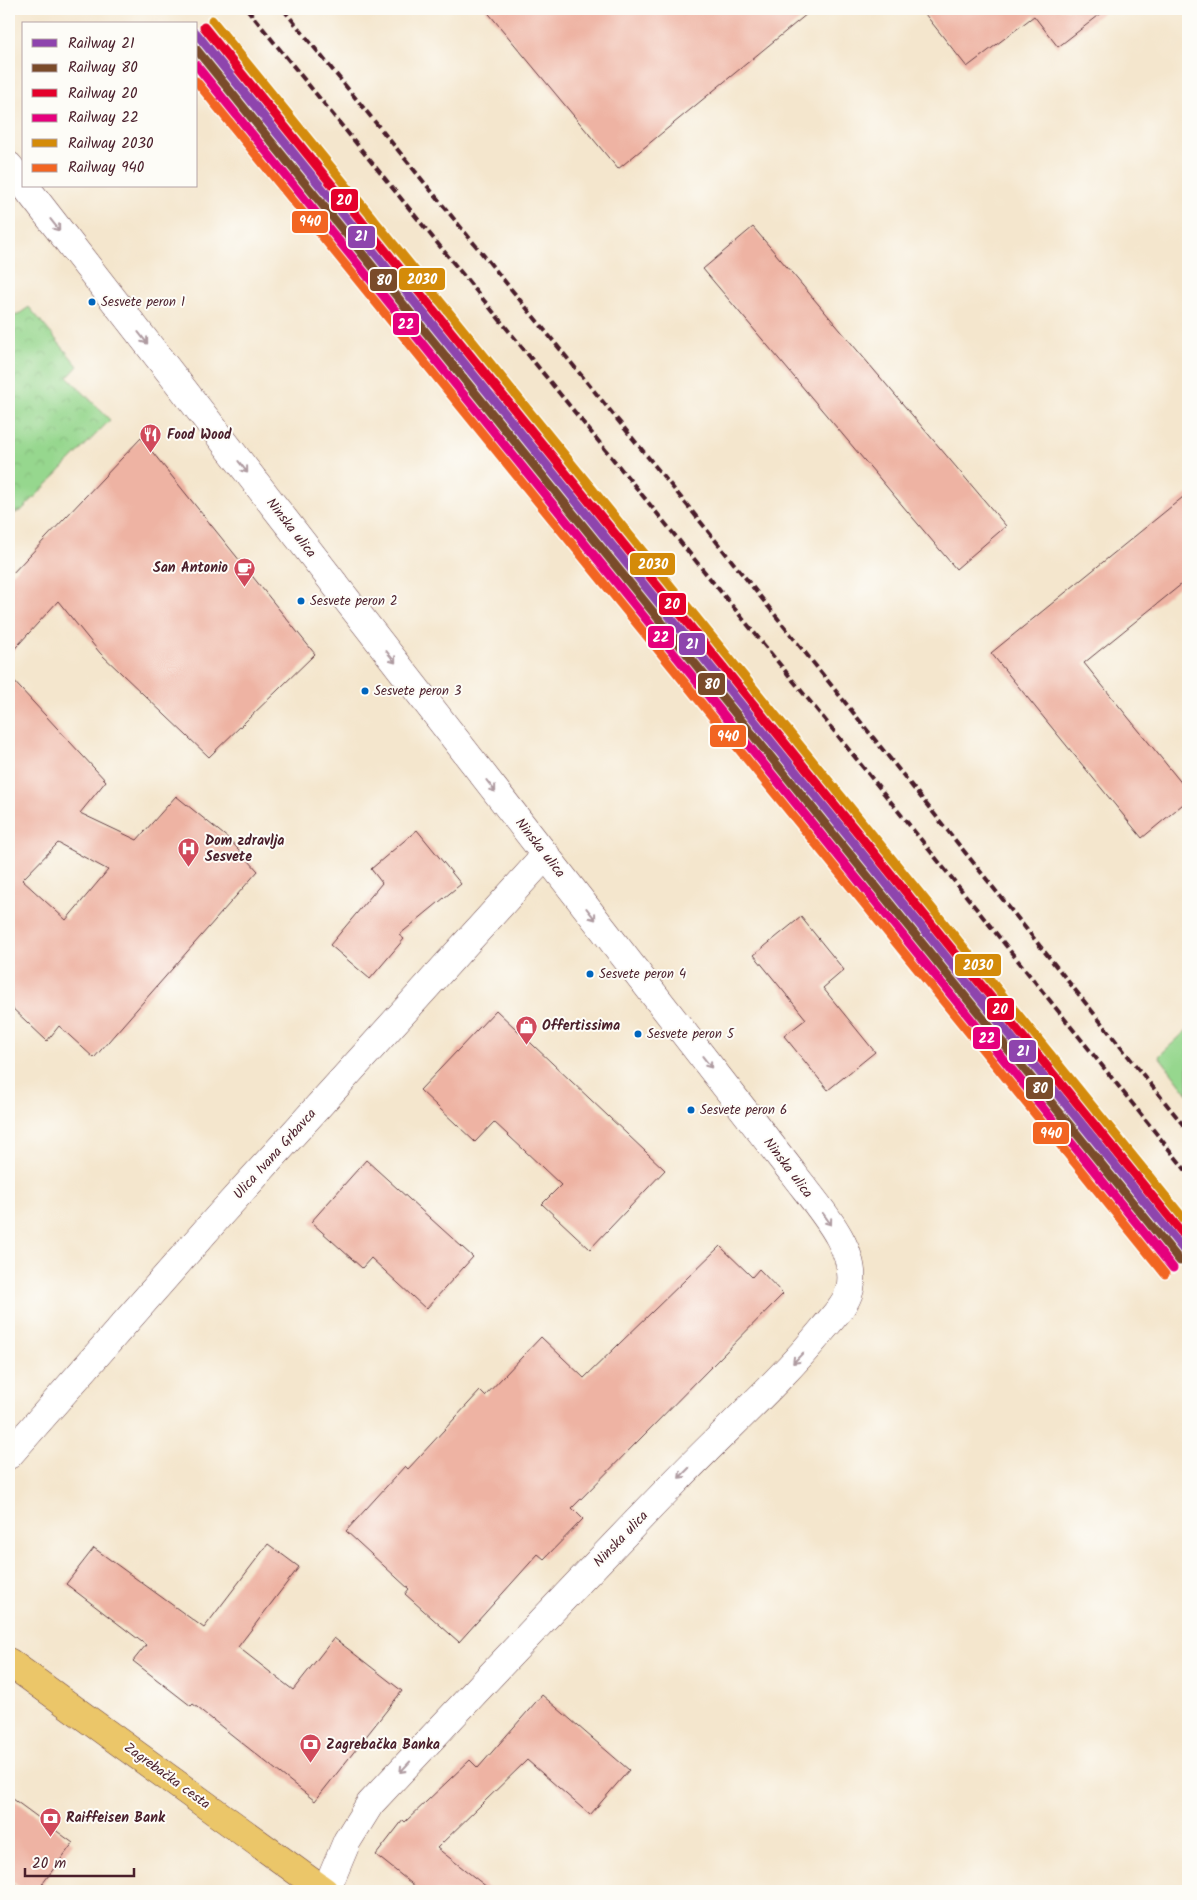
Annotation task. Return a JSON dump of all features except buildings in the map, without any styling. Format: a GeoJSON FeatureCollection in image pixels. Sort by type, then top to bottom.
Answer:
{"type":"FeatureCollection","features":[{"type":"Feature","properties":{"kind":"main road","name":"Zagrebačka cesta"},"geometry":{"type":"LineString","coordinates":[[9,1662],[325,1891]]}},
{"type":"Feature","properties":{"kind":"street","name":"Ninska ulica"},"geometry":{"type":"LineString","coordinates":[[9,166],[22,183]]}},
{"type":"Feature","properties":{"kind":"street","name":"Ninska ulica"},"geometry":{"type":"LineString","coordinates":[[26,188],[546,855],[833,1228],[847,1253],[851,1270],[850,1289],[844,1302],[812,1343],[654,1503],[370,1804],[347,1841],[325,1891]]}},
{"type":"Feature","properties":{"kind":"street","name":"Ulica Ivana Grbavca"},"geometry":{"type":"LineString","coordinates":[[9,1455],[218,1217],[546,855]]}},
{"type":"Feature","properties":{"kind":"green space"},"geometry":{"type":"Polygon","coordinates":[[[29,307],[78,366],[68,377],[110,420],[22,510],[13,514],[9,510],[9,308],[16,316],[29,307]]]}},
{"type":"Feature","properties":{"kind":"green space"},"geometry":{"type":"Polygon","coordinates":[[[1188,1029],[1188,1094],[1159,1056],[1188,1029]]]}},
{"type":"Feature","properties":{"kind":"railway"},"geometry":{"type":"LineString","coordinates":[[247,9],[834,731],[1188,1173]]}},
{"type":"Feature","properties":{"kind":"railway"},"geometry":{"type":"LineString","coordinates":[[283,9],[691,510],[1188,1131]]}},
{"type":"Feature","properties":{"kind":"rail line","name":"2030"},"geometry":{"type":"LineString","coordinates":[[212,20],[1188,1224]]}},
{"type":"Feature","properties":{"kind":"rail line","name":"20"},"geometry":{"type":"LineString","coordinates":[[204,27],[1188,1240]]}},
{"type":"Feature","properties":{"kind":"rail line","name":"21"},"geometry":{"type":"LineString","coordinates":[[198,35],[1188,1255]]}},
{"type":"Feature","properties":{"kind":"rail line","name":"80"},"geometry":{"type":"LineString","coordinates":[[198,51],[1180,1261]]}},
{"type":"Feature","properties":{"kind":"rail line","name":"22"},"geometry":{"type":"LineString","coordinates":[[198,67],[1173,1268]]}},
{"type":"Feature","properties":{"kind":"rail line","name":"940"},"geometry":{"type":"LineString","coordinates":[[198,83],[1165,1274]]}},
{"type":"Feature","properties":{"kind":"place","name":"Sesvete peron 1"},"geometry":{"type":"Point","coordinates":[92,302]}},
{"type":"Feature","properties":{"kind":"place","name":"Food Wood"},"geometry":{"type":"Point","coordinates":[151,454]}},
{"type":"Feature","properties":{"kind":"place","name":"San Antonio"},"geometry":{"type":"Point","coordinates":[244,587]}},
{"type":"Feature","properties":{"kind":"place","name":"Sesvete peron 2"},"geometry":{"type":"Point","coordinates":[301,601]}},
{"type":"Feature","properties":{"kind":"place","name":"Sesvete peron 3"},"geometry":{"type":"Point","coordinates":[365,691]}},
{"type":"Feature","properties":{"kind":"place","name":"Dom zdravlja Sesvete"},"geometry":{"type":"Point","coordinates":[189,868]}},
{"type":"Feature","properties":{"kind":"place","name":"Sesvete peron 4"},"geometry":{"type":"Point","coordinates":[590,974]}},
{"type":"Feature","properties":{"kind":"place","name":"Sesvete peron 5"},"geometry":{"type":"Point","coordinates":[638,1034]}},
{"type":"Feature","properties":{"kind":"place","name":"Offertissima"},"geometry":{"type":"Point","coordinates":[526,1045]}},
{"type":"Feature","properties":{"kind":"place","name":"Sesvete peron 6"},"geometry":{"type":"Point","coordinates":[691,1110]}},
{"type":"Feature","properties":{"kind":"place","name":"Zagrebačka Banka"},"geometry":{"type":"Point","coordinates":[310,1764]}},
{"type":"Feature","properties":{"kind":"place","name":"Raiffeisen Bank"},"geometry":{"type":"Point","coordinates":[50,1837]}}]}
